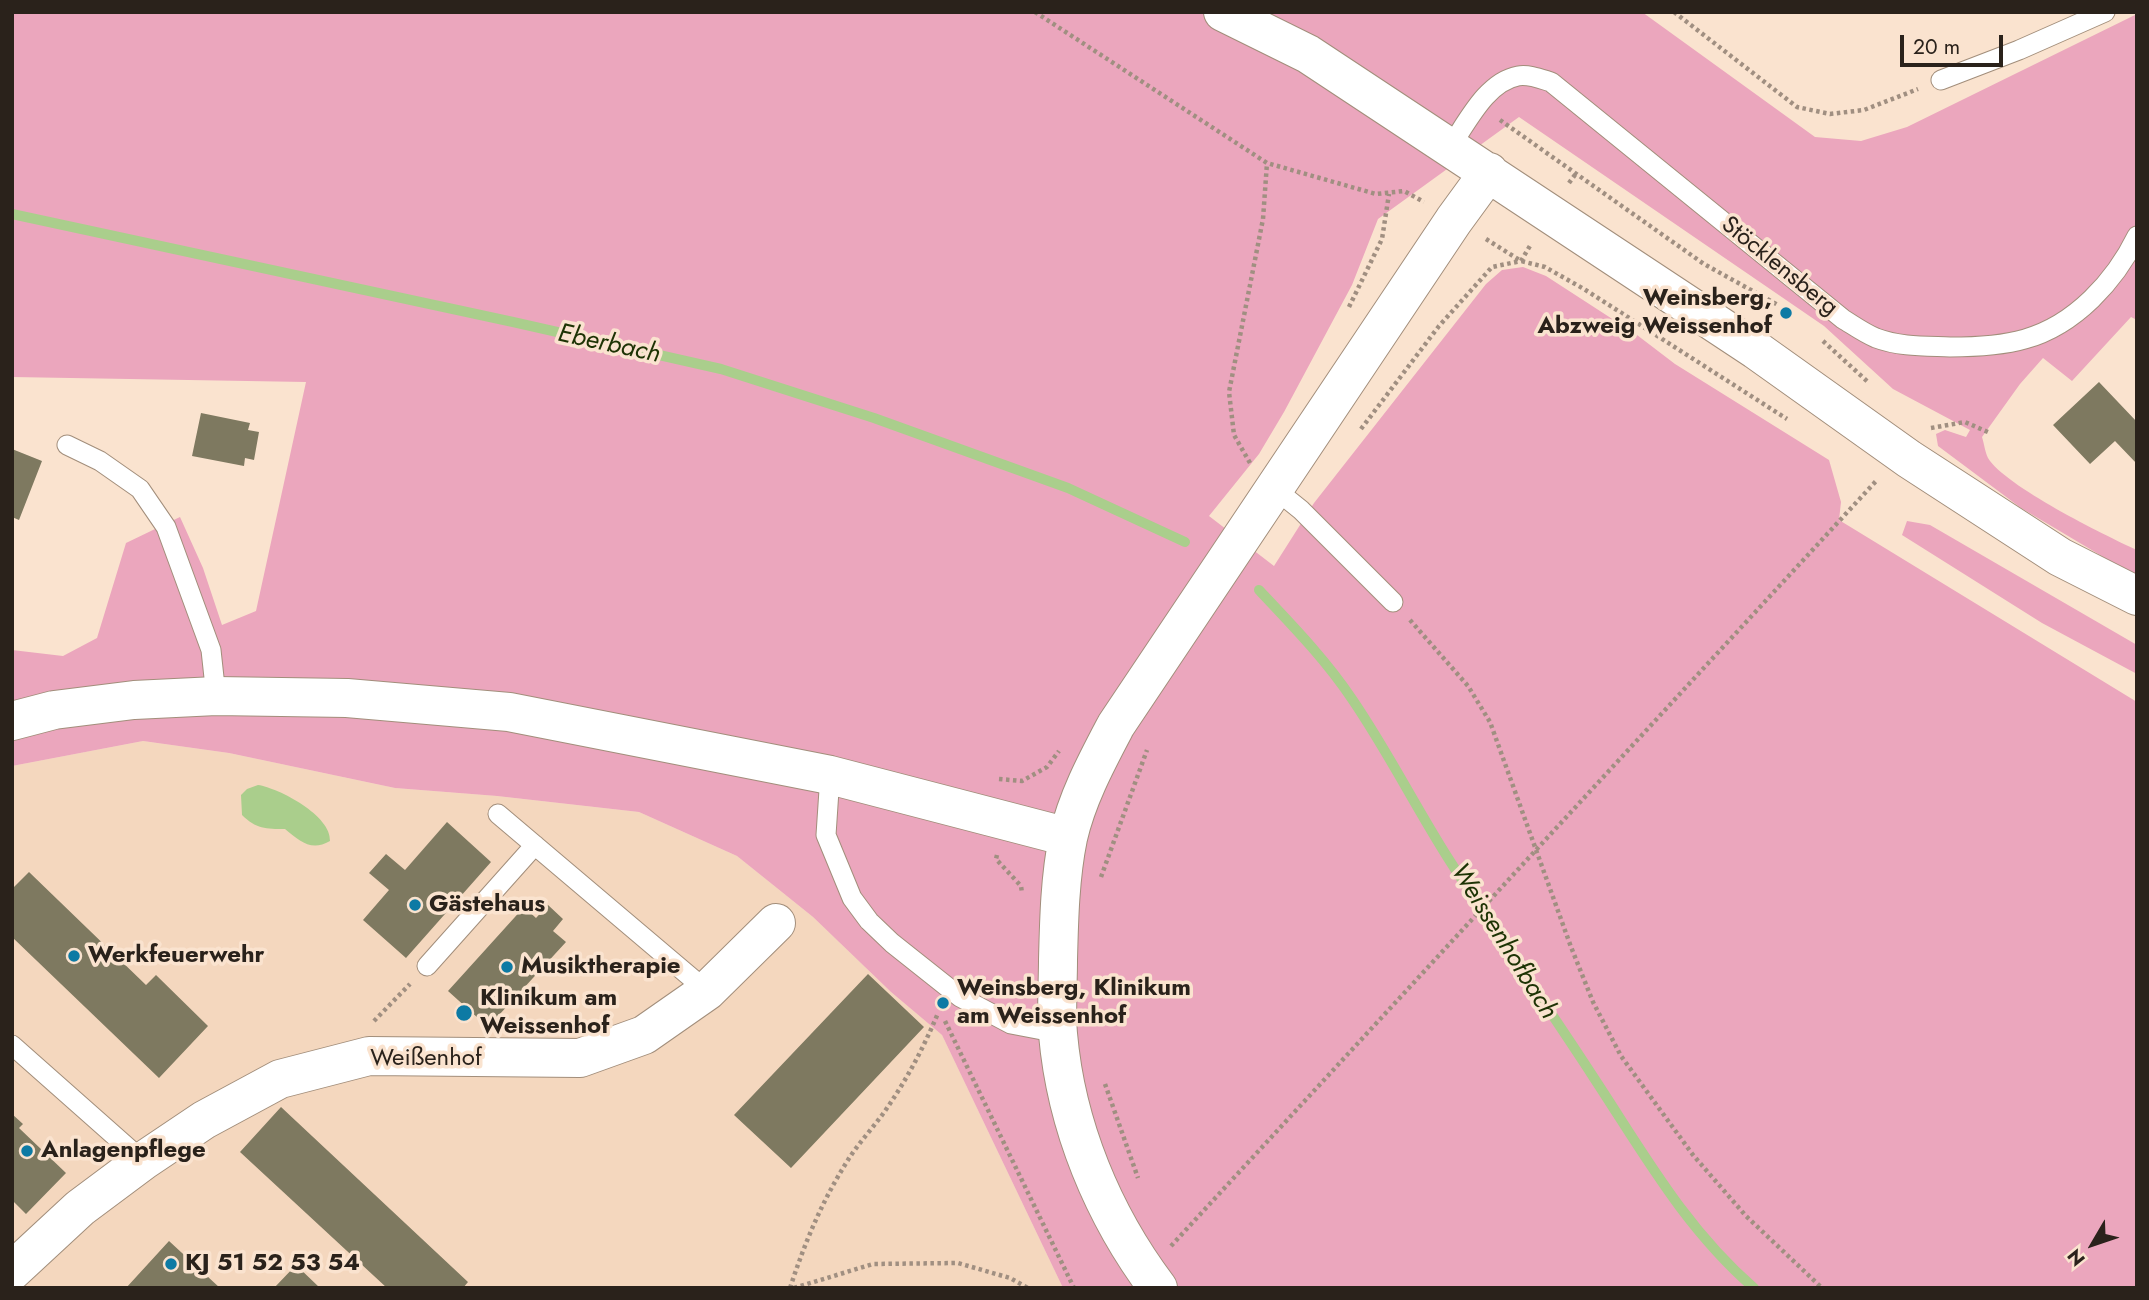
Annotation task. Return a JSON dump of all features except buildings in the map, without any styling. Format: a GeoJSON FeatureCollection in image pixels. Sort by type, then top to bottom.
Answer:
{"type":"FeatureCollection","features":[{"type":"Feature","properties":{"kind":"street"},"geometry":{"type":"LineString","coordinates":[[1223,12],[1308,54],[1756,350],[1920,466],[2060,557],[2137,596]]}},
{"type":"Feature","properties":{"kind":"street"},"geometry":{"type":"LineString","coordinates":[[1158,1288],[1139,1263],[1120,1230],[1086,1162],[1068,1094],[1058,1033],[1059,917],[1069,837],[1088,779],[1115,725],[1266,479],[1489,172]]}},
{"type":"Feature","properties":{"kind":"street"},"geometry":{"type":"LineString","coordinates":[[12,721],[54,710],[134,700],[216,696],[347,698],[509,712],[830,775],[1069,837]]}},
{"type":"Feature","properties":{"kind":"street","name":"Weißenhof"},"geometry":{"type":"LineString","coordinates":[[12,1270],[80,1208],[143,1161],[204,1119],[280,1079],[369,1056],[580,1058],[644,1035],[708,991],[776,923]]}},
{"type":"Feature","properties":{"kind":"lane"},"geometry":{"type":"LineString","coordinates":[[1941,80],[2019,50],[2105,12]]}},
{"type":"Feature","properties":{"kind":"lane","name":"Stöcklensberg"},"geometry":{"type":"LineString","coordinates":[[1450,147],[1479,106],[1501,83],[1519,76],[1536,77],[1551,82],[1843,319],[1875,338],[1912,346],[1981,347],[2025,339],[2048,330],[2068,318],[2102,290],[2137,236]]}},
{"type":"Feature","properties":{"kind":"lane"},"geometry":{"type":"LineString","coordinates":[[66,445],[100,461],[140,489],[166,527],[212,650],[216,696]]}},
{"type":"Feature","properties":{"kind":"lane"},"geometry":{"type":"LineString","coordinates":[[1266,479],[1393,602]]}},
{"type":"Feature","properties":{"kind":"lane"},"geometry":{"type":"LineString","coordinates":[[830,775],[826,835],[852,898],[869,921],[891,943],[960,997],[1011,1024],[1058,1033]]}},
{"type":"Feature","properties":{"kind":"lane"},"geometry":{"type":"LineString","coordinates":[[498,814],[708,991]]}},
{"type":"Feature","properties":{"kind":"lane"},"geometry":{"type":"LineString","coordinates":[[427,966],[535,845]]}},
{"type":"Feature","properties":{"kind":"lane"},"geometry":{"type":"LineString","coordinates":[[12,1045],[143,1161]]}},
{"type":"Feature","properties":{"kind":"path"},"geometry":{"type":"LineString","coordinates":[[1035,12],[1267,163],[1376,194],[1389,194],[1382,239],[1347,311]]}},
{"type":"Feature","properties":{"kind":"path"},"geometry":{"type":"LineString","coordinates":[[1674,12],[1797,107],[1830,114],[1864,110],[1941,80]]}},
{"type":"Feature","properties":{"kind":"path"},"geometry":{"type":"LineString","coordinates":[[1479,106],[1704,264],[1776,303],[1787,312]]}},
{"type":"Feature","properties":{"kind":"path"},"geometry":{"type":"LineString","coordinates":[[1266,479],[1249,461],[1234,435],[1229,392],[1263,219],[1267,163]]}},
{"type":"Feature","properties":{"kind":"path"},"geometry":{"type":"LineString","coordinates":[[1358,434],[1439,326],[1492,267],[1521,261],[1545,267],[1584,289],[1781,417],[1792,421]]}},
{"type":"Feature","properties":{"kind":"path"},"geometry":{"type":"LineString","coordinates":[[1819,338],[1870,384]]}},
{"type":"Feature","properties":{"kind":"path"},"geometry":{"type":"LineString","coordinates":[[1928,429],[1965,422],[1990,433]]}},
{"type":"Feature","properties":{"kind":"path"},"geometry":{"type":"LineString","coordinates":[[1168,1249],[1884,473]]}},
{"type":"Feature","properties":{"kind":"path"},"geometry":{"type":"LineString","coordinates":[[1393,602],[1468,686],[1490,722],[1535,851],[1593,1002],[1621,1056],[1693,1155],[1746,1216],[1822,1288]]}},
{"type":"Feature","properties":{"kind":"path"},"geometry":{"type":"LineString","coordinates":[[995,778],[1022,781],[1047,767],[1064,746]]}},
{"type":"Feature","properties":{"kind":"path"},"geometry":{"type":"LineString","coordinates":[[1100,880],[1148,748]]}},
{"type":"Feature","properties":{"kind":"path"},"geometry":{"type":"LineString","coordinates":[[1022,781],[996,859],[1021,886],[1023,896]]}},
{"type":"Feature","properties":{"kind":"path"},"geometry":{"type":"LineString","coordinates":[[330,1066],[427,966]]}},
{"type":"Feature","properties":{"kind":"path"},"geometry":{"type":"LineString","coordinates":[[792,1288],[804,1242],[816,1218],[849,1158],[887,1108],[925,1045],[939,1009],[1074,1288]]}},
{"type":"Feature","properties":{"kind":"path"},"geometry":{"type":"LineString","coordinates":[[1103,1076],[1138,1179]]}},
{"type":"Feature","properties":{"kind":"path"},"geometry":{"type":"LineString","coordinates":[[792,1288],[873,1264],[958,1263],[1010,1278],[1028,1288]]}},
{"type":"Feature","properties":{"kind":"shaded area"},"geometry":{"type":"Polygon","coordinates":[[[12,12],[1642,12],[1815,137],[1861,141],[1907,127],[2137,14],[2137,320],[2131,317],[2072,381],[2043,358],[2020,384],[1982,437],[1988,458],[2014,482],[2056,509],[2137,550],[2137,577],[2021,508],[1938,446],[1936,434],[1945,430],[1966,437],[1970,430],[1893,389],[1824,326],[1519,117],[1378,219],[1352,285],[1284,412],[1259,454],[1209,516],[1274,566],[1314,503],[1486,284],[1502,270],[1523,267],[1546,276],[1637,335],[1675,364],[1829,460],[1841,502],[1839,520],[2137,702],[2137,1288],[1063,1288],[942,1035],[891,992],[813,917],[737,856],[639,812],[395,788],[229,753],[143,741],[12,766],[12,650],[63,656],[97,638],[126,543],[180,517],[203,568],[222,625],[256,611],[306,382],[12,377],[12,12]]]}},
{"type":"Feature","properties":{"kind":"shaded area"},"geometry":{"type":"Polygon","coordinates":[[[1907,521],[1930,525],[2137,645],[2137,674],[2042,623],[1902,535],[1907,521]]]}},
{"type":"Feature","properties":{"kind":"shaded area","name":"Klinikum am Weissenhof"},"geometry":{"type":"Polygon","coordinates":[[[143,741],[229,753],[395,788],[639,812],[737,856],[813,917],[891,992],[942,1035],[1063,1288],[12,1288],[12,766],[143,741]]]}},
{"type":"Feature","properties":{"kind":"shaded area"},"geometry":{"type":"Polygon","coordinates":[[[258,785],[291,797],[314,813],[323,822],[330,841],[317,845],[306,844],[285,829],[262,827],[247,820],[242,815],[241,795],[247,789],[258,785]]]}},
{"type":"Feature","properties":{"kind":"waterway","name":"Eberbach"},"geometry":{"type":"LineString","coordinates":[[12,214],[721,369],[874,418],[1068,488],[1185,542]]}},
{"type":"Feature","properties":{"kind":"waterway","name":"Weissenhofbach"},"geometry":{"type":"LineString","coordinates":[[1259,590],[1320,657],[1352,699],[1448,858],[1667,1189],[1707,1241],[1754,1288]]}},
{"type":"Feature","properties":{"kind":"place","name":"Weinsberg, Abzweig Weissenhof"},"geometry":{"type":"Point","coordinates":[1786,313]}},
{"type":"Feature","properties":{"kind":"place","name":"Gästehaus"},"geometry":{"type":"Point","coordinates":[415,905]}},
{"type":"Feature","properties":{"kind":"place","name":"Werkfeuerwehr"},"geometry":{"type":"Point","coordinates":[74,956]}},
{"type":"Feature","properties":{"kind":"place","name":"Musiktherapie"},"geometry":{"type":"Point","coordinates":[507,967]}},
{"type":"Feature","properties":{"kind":"place","name":"Weinsberg, Klinikum am Weissenhof"},"geometry":{"type":"Point","coordinates":[943,1003]}},
{"type":"Feature","properties":{"kind":"place","name":"Klinikum am Weissenhof"},"geometry":{"type":"Point","coordinates":[464,1013]}},
{"type":"Feature","properties":{"kind":"place","name":"Anlagenpflege"},"geometry":{"type":"Point","coordinates":[27,1151]}},
{"type":"Feature","properties":{"kind":"place","name":"KJ 51 52 53 54"},"geometry":{"type":"Point","coordinates":[171,1264]}}]}
